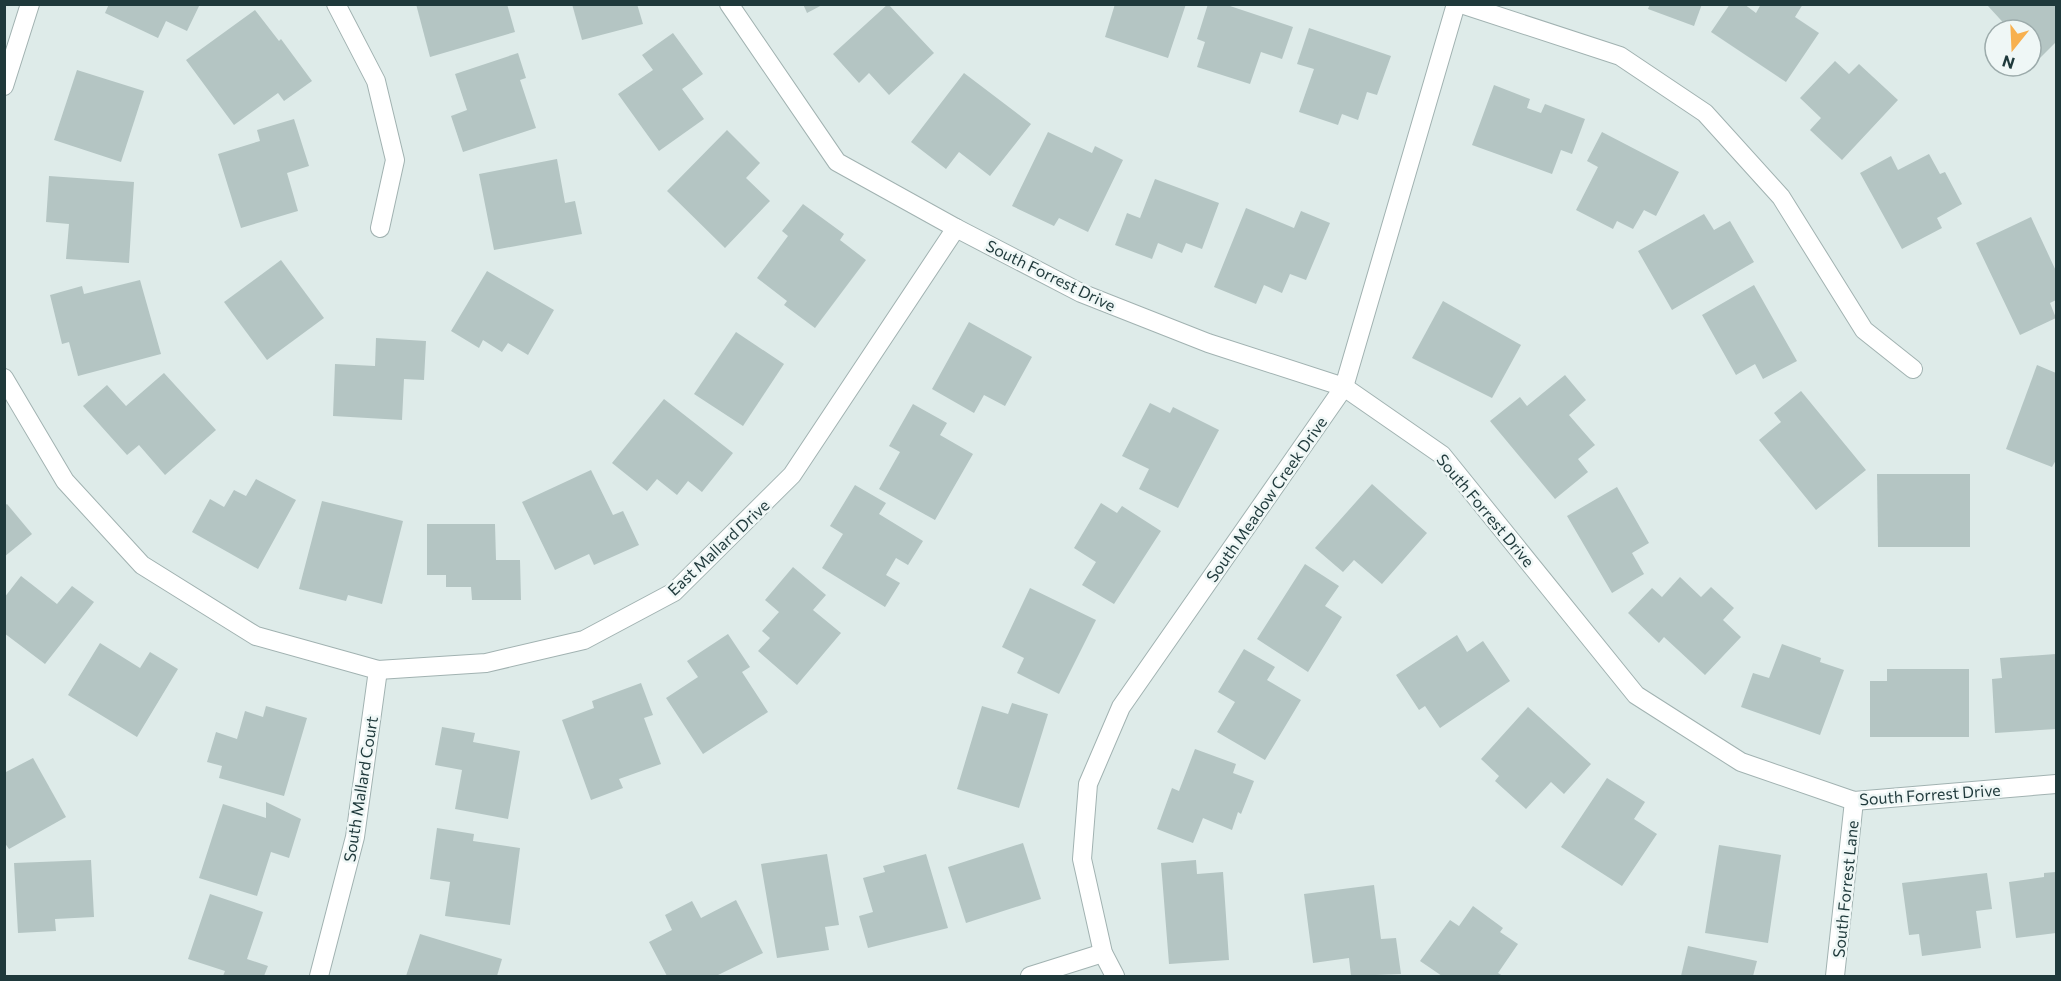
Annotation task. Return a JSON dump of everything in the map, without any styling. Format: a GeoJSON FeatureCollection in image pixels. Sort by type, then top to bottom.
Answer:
{"type":"FeatureCollection","features":[{"type":"Feature","properties":{"kind":"street"},"geometry":{"type":"LineString","coordinates":[[4,86],[30,4]]}},
{"type":"Feature","properties":{"kind":"street"},"geometry":{"type":"LineString","coordinates":[[336,4],[376,81],[395,160],[380,228]]}},
{"type":"Feature","properties":{"kind":"street","name":"South Forrest Drive"},"geometry":{"type":"LineString","coordinates":[[729,4],[837,162],[956,228],[1081,292],[1208,343],[1344,387],[1442,454],[1636,695],[1741,762],[1854,801],[2056,784]]}},
{"type":"Feature","properties":{"kind":"street","name":"South Meadow Creek Drive"},"geometry":{"type":"LineString","coordinates":[[1114,976],[1103,953],[1082,859],[1088,784],[1121,707],[1344,387],[1456,4]]}},
{"type":"Feature","properties":{"kind":"street"},"geometry":{"type":"LineString","coordinates":[[1461,4],[1620,56],[1705,113],[1781,197],[1864,330],[1913,369]]}},
{"type":"Feature","properties":{"kind":"street","name":"East Mallard Drive"},"geometry":{"type":"LineString","coordinates":[[4,378],[65,481],[142,565],[256,636],[378,670],[486,663],[584,640],[674,592],[792,475],[956,228]]}},
{"type":"Feature","properties":{"kind":"street","name":"South Mallard Court"},"geometry":{"type":"LineString","coordinates":[[319,976],[356,837],[378,670]]}},
{"type":"Feature","properties":{"kind":"street","name":"South Forrest Lane"},"geometry":{"type":"LineString","coordinates":[[1835,976],[1854,801]]}},
{"type":"Feature","properties":{"kind":"street"},"geometry":{"type":"LineString","coordinates":[[1030,976],[1103,953]]}},
{"type":"Feature","properties":{"kind":"building"},"geometry":{"type":"Polygon","coordinates":[[[109,4],[200,4],[187,31],[166,21],[158,38],[105,13],[109,4]]]}},
{"type":"Feature","properties":{"kind":"building"},"geometry":{"type":"Polygon","coordinates":[[[416,4],[507,4],[515,32],[430,57],[416,4]]]}},
{"type":"Feature","properties":{"kind":"building"},"geometry":{"type":"Polygon","coordinates":[[[572,4],[637,4],[643,24],[582,40],[572,4]]]}},
{"type":"Feature","properties":{"kind":"building"},"geometry":{"type":"Polygon","coordinates":[[[803,4],[824,4],[807,13],[803,4]]]}},
{"type":"Feature","properties":{"kind":"building"},"geometry":{"type":"Polygon","coordinates":[[[888,4],[934,53],[889,95],[869,73],[859,83],[833,54],[888,4]]]}},
{"type":"Feature","properties":{"kind":"building"},"geometry":{"type":"Polygon","coordinates":[[[1115,4],[1186,4],[1168,58],[1105,37],[1115,4]]]}},
{"type":"Feature","properties":{"kind":"building"},"geometry":{"type":"Polygon","coordinates":[[[1208,4],[1224,4],[1293,27],[1282,59],[1261,52],[1250,84],[1197,67],[1205,42],[1197,39],[1208,4]]]}},
{"type":"Feature","properties":{"kind":"building"},"geometry":{"type":"Polygon","coordinates":[[[1650,4],[1702,4],[1694,26],[1648,9],[1650,4]]]}},
{"type":"Feature","properties":{"kind":"building"},"geometry":{"type":"Polygon","coordinates":[[[1730,4],[1744,4],[1756,13],[1761,4],[1803,4],[1795,17],[1819,33],[1786,82],[1711,32],[1730,4]]]}},
{"type":"Feature","properties":{"kind":"building"},"geometry":{"type":"Polygon","coordinates":[[[1989,4],[2056,4],[2056,42],[2043,55],[2043,18],[1999,18],[1988,6],[1989,4]]]}},
{"type":"Feature","properties":{"kind":"building"},"geometry":{"type":"Polygon","coordinates":[[[255,10],[279,41],[281,39],[312,81],[284,101],[278,93],[234,125],[186,60],[255,10]]]}},
{"type":"Feature","properties":{"kind":"building"},"geometry":{"type":"Polygon","coordinates":[[[1309,28],[1391,56],[1377,95],[1367,92],[1358,120],[1342,114],[1338,125],[1299,112],[1314,69],[1297,64],[1309,28]]]}},
{"type":"Feature","properties":{"kind":"building"},"geometry":{"type":"Polygon","coordinates":[[[673,33],[703,74],[682,89],[704,119],[659,151],[618,94],[653,70],[642,55],[673,33]]]}},
{"type":"Feature","properties":{"kind":"building"},"geometry":{"type":"Polygon","coordinates":[[[518,53],[526,78],[520,80],[536,128],[463,152],[451,116],[467,110],[455,74],[518,53]]]}},
{"type":"Feature","properties":{"kind":"building"},"geometry":{"type":"Polygon","coordinates":[[[1835,61],[1849,74],[1859,64],[1898,100],[1842,160],[1810,130],[1821,118],[1800,98],[1835,61]]]}},
{"type":"Feature","properties":{"kind":"building"},"geometry":{"type":"Polygon","coordinates":[[[77,70],[144,91],[121,162],[54,140],[77,70]]]}},
{"type":"Feature","properties":{"kind":"building"},"geometry":{"type":"Polygon","coordinates":[[[964,73],[1031,124],[990,176],[959,152],[946,169],[911,142],[964,73]]]}},
{"type":"Feature","properties":{"kind":"building"},"geometry":{"type":"Polygon","coordinates":[[[1494,85],[1530,99],[1527,108],[1541,113],[1545,104],[1585,119],[1572,154],[1561,150],[1552,174],[1472,145],[1494,85]]]}},
{"type":"Feature","properties":{"kind":"building"},"geometry":{"type":"Polygon","coordinates":[[[294,119],[309,166],[287,173],[298,211],[241,228],[218,154],[260,141],[257,130],[294,119]]]}},
{"type":"Feature","properties":{"kind":"building"},"geometry":{"type":"Polygon","coordinates":[[[727,130],[760,163],[746,178],[770,201],[725,248],[667,191],[727,130]]]}},
{"type":"Feature","properties":{"kind":"building"},"geometry":{"type":"Polygon","coordinates":[[[1048,132],[1092,153],[1095,146],[1123,160],[1088,232],[1059,218],[1054,226],[1012,206],[1048,132]]]}},
{"type":"Feature","properties":{"kind":"building"},"geometry":{"type":"Polygon","coordinates":[[[1602,132],[1679,172],[1656,216],[1644,210],[1633,229],[1617,221],[1613,229],[1576,210],[1598,167],[1587,161],[1602,132]]]}},
{"type":"Feature","properties":{"kind":"building"},"geometry":{"type":"Polygon","coordinates":[[[1929,154],[1940,174],[1945,172],[1962,204],[1937,218],[1942,228],[1902,249],[1860,173],[1891,156],[1898,170],[1929,154]]]}},
{"type":"Feature","properties":{"kind":"building"},"geometry":{"type":"Polygon","coordinates":[[[557,159],[565,203],[575,201],[582,234],[494,250],[479,174],[557,159]]]}},
{"type":"Feature","properties":{"kind":"building"},"geometry":{"type":"Polygon","coordinates":[[[49,176],[134,182],[129,263],[66,259],[69,224],[46,222],[49,176]]]}},
{"type":"Feature","properties":{"kind":"building"},"geometry":{"type":"Polygon","coordinates":[[[1155,179],[1219,203],[1202,249],[1186,243],[1182,253],[1158,243],[1152,259],[1115,245],[1127,213],[1140,218],[1155,179]]]}},
{"type":"Feature","properties":{"kind":"building"},"geometry":{"type":"Polygon","coordinates":[[[803,204],[844,234],[840,240],[866,260],[815,328],[784,305],[787,301],[757,278],[788,236],[782,231],[803,204]]]}},
{"type":"Feature","properties":{"kind":"building"},"geometry":{"type":"Polygon","coordinates":[[[1246,208],[1294,228],[1301,211],[1330,223],[1306,280],[1290,274],[1282,293],[1264,285],[1256,304],[1214,287],[1246,208]]]}},
{"type":"Feature","properties":{"kind":"building"},"geometry":{"type":"Polygon","coordinates":[[[1704,214],[1714,230],[1730,221],[1754,262],[1672,310],[1638,251],[1704,214]]]}},
{"type":"Feature","properties":{"kind":"building"},"geometry":{"type":"Polygon","coordinates":[[[2031,217],[2056,271],[2056,300],[2050,303],[2056,318],[2020,335],[1976,243],[2031,217]]]}},
{"type":"Feature","properties":{"kind":"building"},"geometry":{"type":"Polygon","coordinates":[[[281,260],[324,318],[267,360],[224,302],[281,260]]]}},
{"type":"Feature","properties":{"kind":"building"},"geometry":{"type":"Polygon","coordinates":[[[487,271],[554,310],[528,355],[508,343],[502,352],[483,340],[479,348],[451,331],[487,271]]]}},
{"type":"Feature","properties":{"kind":"building"},"geometry":{"type":"Polygon","coordinates":[[[140,280],[161,354],[78,376],[69,342],[62,344],[50,295],[82,286],[84,294],[140,280]]]}},
{"type":"Feature","properties":{"kind":"building"},"geometry":{"type":"Polygon","coordinates":[[[1754,285],[1797,361],[1763,379],[1755,364],[1736,375],[1702,315],[1754,285]]]}},
{"type":"Feature","properties":{"kind":"building"},"geometry":{"type":"Polygon","coordinates":[[[1443,301],[1521,345],[1492,398],[1412,358],[1443,301]]]}},
{"type":"Feature","properties":{"kind":"building"},"geometry":{"type":"Polygon","coordinates":[[[969,322],[1032,357],[1005,406],[984,395],[974,413],[932,389],[969,322]]]}},
{"type":"Feature","properties":{"kind":"building"},"geometry":{"type":"Polygon","coordinates":[[[736,332],[784,364],[743,426],[694,394],[736,332]]]}},
{"type":"Feature","properties":{"kind":"building"},"geometry":{"type":"Polygon","coordinates":[[[376,338],[426,341],[424,380],[404,379],[402,420],[333,416],[335,364],[375,366],[376,338]]]}},
{"type":"Feature","properties":{"kind":"building"},"geometry":{"type":"Polygon","coordinates":[[[2037,365],[2056,373],[2056,460],[2052,467],[2006,449],[2037,365]]]}},
{"type":"Feature","properties":{"kind":"building"},"geometry":{"type":"Polygon","coordinates":[[[164,373],[216,430],[165,475],[139,445],[127,455],[83,406],[107,385],[126,406],[164,373]]]}},
{"type":"Feature","properties":{"kind":"building"},"geometry":{"type":"Polygon","coordinates":[[[1565,375],[1586,400],[1569,415],[1595,445],[1578,459],[1588,472],[1555,499],[1490,421],[1520,397],[1527,406],[1565,375]]]}},
{"type":"Feature","properties":{"kind":"building"},"geometry":{"type":"Polygon","coordinates":[[[1801,391],[1866,470],[1816,510],[1759,440],[1781,422],[1774,413],[1801,391]]]}},
{"type":"Feature","properties":{"kind":"building"},"geometry":{"type":"Polygon","coordinates":[[[664,399],[733,453],[702,492],[688,481],[677,495],[657,479],[647,491],[612,463],[664,399]]]}},
{"type":"Feature","properties":{"kind":"building"},"geometry":{"type":"Polygon","coordinates":[[[1150,403],[1170,413],[1173,407],[1219,430],[1178,508],[1139,489],[1149,469],[1122,456],[1150,403]]]}},
{"type":"Feature","properties":{"kind":"building"},"geometry":{"type":"Polygon","coordinates":[[[913,404],[947,423],[940,435],[973,454],[935,520],[879,489],[900,452],[889,446],[913,404]]]}},
{"type":"Feature","properties":{"kind":"building"},"geometry":{"type":"Polygon","coordinates":[[[591,470],[613,515],[623,511],[639,545],[594,565],[589,554],[555,570],[522,502],[591,470]]]}},
{"type":"Feature","properties":{"kind":"building"},"geometry":{"type":"Polygon","coordinates":[[[1877,474],[1970,474],[1970,547],[1878,547],[1877,474]]]}},
{"type":"Feature","properties":{"kind":"building"},"geometry":{"type":"Polygon","coordinates":[[[256,479],[296,500],[258,569],[192,532],[210,499],[224,507],[234,490],[246,496],[256,479]]]}},
{"type":"Feature","properties":{"kind":"building"},"geometry":{"type":"Polygon","coordinates":[[[1372,484],[1427,533],[1382,584],[1354,560],[1343,572],[1315,548],[1372,484]]]}},
{"type":"Feature","properties":{"kind":"building"},"geometry":{"type":"Polygon","coordinates":[[[855,485],[886,503],[879,514],[923,541],[908,565],[896,558],[886,575],[900,583],[885,607],[822,568],[843,534],[830,526],[855,485]]]}},
{"type":"Feature","properties":{"kind":"building"},"geometry":{"type":"Polygon","coordinates":[[[1617,487],[1649,543],[1632,553],[1644,574],[1612,593],[1567,516],[1617,487]]]}},
{"type":"Feature","properties":{"kind":"building"},"geometry":{"type":"Polygon","coordinates":[[[322,501],[403,521],[382,604],[348,595],[346,601],[299,589],[322,501]]]}},
{"type":"Feature","properties":{"kind":"building"},"geometry":{"type":"Polygon","coordinates":[[[1101,503],[1117,513],[1122,506],[1161,531],[1114,604],[1082,585],[1096,562],[1074,548],[1101,503]]]}},
{"type":"Feature","properties":{"kind":"building"},"geometry":{"type":"Polygon","coordinates":[[[7,504],[32,534],[4,557],[4,506],[7,504]]]}},
{"type":"Feature","properties":{"kind":"building"},"geometry":{"type":"Polygon","coordinates":[[[427,524],[495,524],[496,560],[520,560],[521,600],[472,600],[471,587],[446,587],[446,575],[427,575],[427,524]]]}},
{"type":"Feature","properties":{"kind":"building"},"geometry":{"type":"Polygon","coordinates":[[[1305,564],[1339,586],[1325,606],[1342,617],[1308,672],[1257,639],[1305,564]]]}},
{"type":"Feature","properties":{"kind":"building"},"geometry":{"type":"Polygon","coordinates":[[[793,567],[826,595],[813,610],[841,633],[797,685],[758,651],[770,638],[762,631],[779,612],[765,600],[793,567]]]}},
{"type":"Feature","properties":{"kind":"building"},"geometry":{"type":"Polygon","coordinates":[[[21,576],[57,604],[72,586],[94,602],[45,664],[4,633],[4,598],[21,576]]]}},
{"type":"Feature","properties":{"kind":"building"},"geometry":{"type":"Polygon","coordinates":[[[1680,577],[1701,597],[1711,587],[1734,608],[1723,620],[1741,637],[1705,675],[1664,637],[1659,643],[1628,613],[1652,588],[1662,597],[1680,577]]]}},
{"type":"Feature","properties":{"kind":"building"},"geometry":{"type":"Polygon","coordinates":[[[1030,588],[1096,620],[1059,694],[1017,673],[1024,658],[1002,647],[1030,588]]]}},
{"type":"Feature","properties":{"kind":"building"},"geometry":{"type":"Polygon","coordinates":[[[728,634],[750,667],[742,672],[768,712],[703,754],[666,698],[698,677],[687,661],[728,634]]]}},
{"type":"Feature","properties":{"kind":"building"},"geometry":{"type":"Polygon","coordinates":[[[1457,635],[1467,652],[1483,641],[1510,681],[1440,728],[1425,706],[1419,710],[1396,675],[1457,635]]]}},
{"type":"Feature","properties":{"kind":"building"},"geometry":{"type":"Polygon","coordinates":[[[100,643],[140,668],[150,652],[178,669],[137,737],[68,695],[100,643]]]}},
{"type":"Feature","properties":{"kind":"building"},"geometry":{"type":"Polygon","coordinates":[[[1782,644],[1821,658],[1820,662],[1844,670],[1820,735],[1741,707],[1753,673],[1769,678],[1782,644]]]}},
{"type":"Feature","properties":{"kind":"building"},"geometry":{"type":"Polygon","coordinates":[[[1244,649],[1275,667],[1267,680],[1301,700],[1265,760],[1217,732],[1235,702],[1218,692],[1244,649]]]}},
{"type":"Feature","properties":{"kind":"building"},"geometry":{"type":"Polygon","coordinates":[[[2056,654],[2056,729],[1995,733],[1992,679],[2002,678],[2000,658],[2056,654]]]}},
{"type":"Feature","properties":{"kind":"building"},"geometry":{"type":"Polygon","coordinates":[[[1887,669],[1969,669],[1969,737],[1870,737],[1870,681],[1887,681],[1887,669]]]}},
{"type":"Feature","properties":{"kind":"building"},"geometry":{"type":"Polygon","coordinates":[[[641,683],[653,715],[644,718],[661,764],[619,779],[623,788],[591,800],[562,720],[594,708],[592,701],[641,683]]]}},
{"type":"Feature","properties":{"kind":"building"},"geometry":{"type":"Polygon","coordinates":[[[1012,703],[1048,714],[1019,808],[957,789],[982,706],[1008,714],[1012,703]]]}},
{"type":"Feature","properties":{"kind":"building"},"geometry":{"type":"Polygon","coordinates":[[[266,706],[307,718],[284,796],[219,778],[222,766],[207,762],[216,732],[237,739],[245,711],[263,717],[266,706]]]}},
{"type":"Feature","properties":{"kind":"building"},"geometry":{"type":"Polygon","coordinates":[[[1528,707],[1591,764],[1564,794],[1551,782],[1526,809],[1495,781],[1499,776],[1481,759],[1528,707]]]}},
{"type":"Feature","properties":{"kind":"building"},"geometry":{"type":"Polygon","coordinates":[[[442,727],[475,733],[473,742],[520,751],[508,819],[455,809],[462,770],[435,765],[442,727]]]}},
{"type":"Feature","properties":{"kind":"building"},"geometry":{"type":"Polygon","coordinates":[[[1195,749],[1236,764],[1233,773],[1254,781],[1241,814],[1238,812],[1232,830],[1203,818],[1193,843],[1157,829],[1172,788],[1179,791],[1195,749]]]}},
{"type":"Feature","properties":{"kind":"building"},"geometry":{"type":"Polygon","coordinates":[[[33,758],[66,817],[9,849],[4,842],[4,773],[33,758]]]}},
{"type":"Feature","properties":{"kind":"building"},"geometry":{"type":"Polygon","coordinates":[[[1607,778],[1645,802],[1634,819],[1657,834],[1622,886],[1561,847],[1607,778]]]}},
{"type":"Feature","properties":{"kind":"building"},"geometry":{"type":"Polygon","coordinates":[[[266,802],[301,819],[289,858],[271,852],[257,896],[199,878],[223,804],[266,818],[266,802]]]}},
{"type":"Feature","properties":{"kind":"building"},"geometry":{"type":"Polygon","coordinates":[[[437,828],[474,834],[473,841],[520,848],[510,925],[445,916],[450,882],[430,879],[437,828]]]}},
{"type":"Feature","properties":{"kind":"building"},"geometry":{"type":"Polygon","coordinates":[[[1023,843],[1041,899],[966,923],[948,867],[1023,843]]]}},
{"type":"Feature","properties":{"kind":"building"},"geometry":{"type":"Polygon","coordinates":[[[1719,845],[1781,855],[1768,943],[1705,933],[1719,845]]]}},
{"type":"Feature","properties":{"kind":"building"},"geometry":{"type":"Polygon","coordinates":[[[827,854],[839,925],[825,927],[829,950],[777,958],[761,864],[827,854]]]}},
{"type":"Feature","properties":{"kind":"building"},"geometry":{"type":"Polygon","coordinates":[[[926,854],[948,928],[868,948],[859,916],[873,912],[863,878],[885,872],[883,866],[926,854]]]}},
{"type":"Feature","properties":{"kind":"building"},"geometry":{"type":"Polygon","coordinates":[[[91,860],[94,917],[55,919],[56,931],[18,933],[14,863],[91,860]]]}},
{"type":"Feature","properties":{"kind":"building"},"geometry":{"type":"Polygon","coordinates":[[[1196,860],[1197,874],[1223,872],[1229,960],[1169,964],[1161,863],[1196,860]]]}},
{"type":"Feature","properties":{"kind":"building"},"geometry":{"type":"Polygon","coordinates":[[[2056,872],[2056,933],[2016,938],[2009,882],[2044,877],[2044,873],[2056,872]]]}},
{"type":"Feature","properties":{"kind":"building"},"geometry":{"type":"Polygon","coordinates":[[[1987,873],[1992,909],[1976,911],[1981,948],[1922,956],[1919,934],[1909,935],[1902,883],[1987,873]]]}},
{"type":"Feature","properties":{"kind":"building"},"geometry":{"type":"Polygon","coordinates":[[[1374,885],[1381,939],[1396,938],[1401,974],[1351,976],[1349,958],[1313,963],[1304,894],[1374,885]]]}},
{"type":"Feature","properties":{"kind":"building"},"geometry":{"type":"Polygon","coordinates":[[[210,894],[263,912],[247,959],[268,966],[264,976],[223,976],[225,971],[188,959],[210,894]]]}},
{"type":"Feature","properties":{"kind":"building"},"geometry":{"type":"Polygon","coordinates":[[[736,900],[763,953],[716,976],[667,976],[649,942],[672,930],[665,915],[692,901],[701,918],[736,900]]]}},
{"type":"Feature","properties":{"kind":"building"},"geometry":{"type":"Polygon","coordinates":[[[1473,906],[1503,928],[1500,932],[1518,944],[1498,973],[1503,976],[1442,976],[1420,961],[1450,920],[1459,926],[1473,906]]]}},
{"type":"Feature","properties":{"kind":"building"},"geometry":{"type":"Polygon","coordinates":[[[420,934],[502,959],[497,976],[406,976],[420,934]]]}},
{"type":"Feature","properties":{"kind":"building"},"geometry":{"type":"Polygon","coordinates":[[[1688,946],[1757,961],[1753,976],[1681,976],[1688,946]]]}}]}
